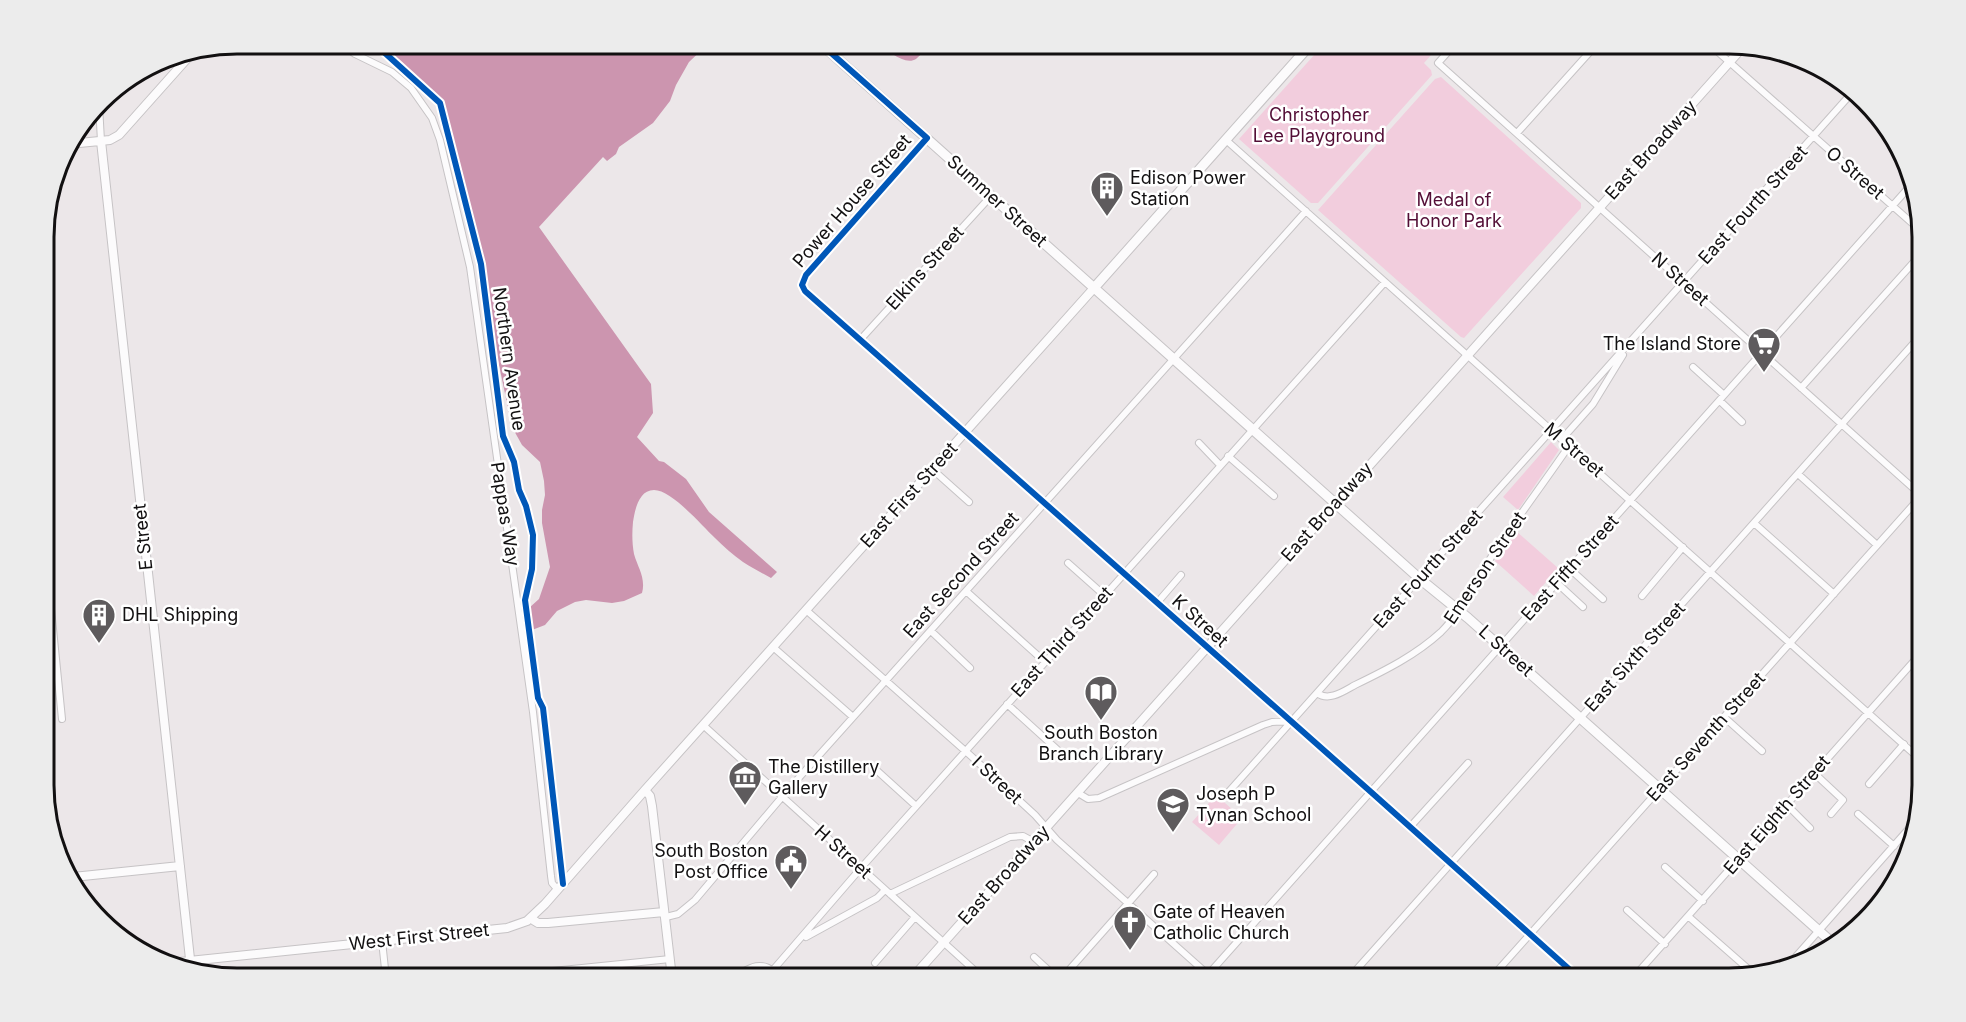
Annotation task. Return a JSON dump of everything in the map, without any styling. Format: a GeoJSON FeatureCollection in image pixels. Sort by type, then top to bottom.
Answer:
{"type":"FeatureCollection","features":[{"type":"Feature","properties":{"kind":"main road","name":"Summer Street"},"geometry":{"type":"LineString","coordinates":[[831,54],[1174,359]]}},
{"type":"Feature","properties":{"kind":"main road","name":"East First Street"},"geometry":{"type":"LineString","coordinates":[[530,918],[558,890],[1302,54]]}},
{"type":"Feature","properties":{"kind":"main road","name":"East Broadway"},"geometry":{"type":"LineString","coordinates":[[921,968],[1736,55]]}},
{"type":"Feature","properties":{"kind":"main road"},"geometry":{"type":"LineString","coordinates":[[80,143],[110,140],[119,135],[184,62]]}},
{"type":"Feature","properties":{"kind":"main road","name":"E Street"},"geometry":{"type":"LineString","coordinates":[[101,141],[191,962]]}},
{"type":"Feature","properties":{"kind":"main road","name":"L Street"},"geometry":{"type":"LineString","coordinates":[[1174,359],[1419,579],[1460,610],[1828,939]]}},
{"type":"Feature","properties":{"kind":"main road"},"geometry":{"type":"LineString","coordinates":[[645,790],[651,801],[671,968]]}},
{"type":"Feature","properties":{"kind":"main road"},"geometry":{"type":"LineString","coordinates":[[78,877],[180,866]]}},
{"type":"Feature","properties":{"kind":"main road","name":"West First Street"},"geometry":{"type":"LineString","coordinates":[[197,963],[507,928],[530,918],[538,923],[548,923],[665,915]]}},
{"type":"Feature","properties":{"kind":"street","name":"Pappas Way"},"geometry":{"type":"LineString","coordinates":[[355,54],[392,72],[411,87],[428,111],[440,140],[470,267],[533,712],[550,876],[558,890]]}},
{"type":"Feature","properties":{"kind":"street","name":"N Street"},"geometry":{"type":"LineString","coordinates":[[1446,54],[1438,63],[1912,486]]}},
{"type":"Feature","properties":{"kind":"street"},"geometry":{"type":"LineString","coordinates":[[1517,133],[1588,54]]}},
{"type":"Feature","properties":{"kind":"street","name":"O Street"},"geometry":{"type":"LineString","coordinates":[[1720,54],[1911,222]]}},
{"type":"Feature","properties":{"kind":"street","name":"East Fourth Street"},"geometry":{"type":"LineString","coordinates":[[1225,796],[1847,97]]}},
{"type":"Feature","properties":{"kind":"street","name":"E Street"},"geometry":{"type":"LineString","coordinates":[[100,115],[101,141]]}},
{"type":"Feature","properties":{"kind":"street","name":"Power House Street"},"geometry":{"type":"LineString","coordinates":[[802,285],[806,275],[927,138]]}},
{"type":"Feature","properties":{"kind":"street","name":"M Street"},"geometry":{"type":"LineString","coordinates":[[1226,140],[1912,752]]}},
{"type":"Feature","properties":{"kind":"street","name":"East Fifth Street"},"geometry":{"type":"LineString","coordinates":[[1216,968],[1906,191]]}},
{"type":"Feature","properties":{"kind":"street","name":"Elkins Street"},"geometry":{"type":"LineString","coordinates":[[860,340],[991,196]]}},
{"type":"Feature","properties":{"kind":"street","name":"East Second Street"},"geometry":{"type":"LineString","coordinates":[[665,915],[678,914],[695,900],[782,797],[1306,211]]}},
{"type":"Feature","properties":{"kind":"street"},"geometry":{"type":"LineString","coordinates":[[1801,388],[1912,264]]}},
{"type":"Feature","properties":{"kind":"street","name":"East Third Street"},"geometry":{"type":"LineString","coordinates":[[776,968],[916,806],[1385,282]]}},
{"type":"Feature","properties":{"kind":"street","name":"K Street"},"geometry":{"type":"LineString","coordinates":[[802,285],[805,291],[1568,968]]}},
{"type":"Feature","properties":{"kind":"street","name":"East Fourth Street"},"geometry":{"type":"LineString","coordinates":[[1562,439],[1597,398],[1631,342]]}},
{"type":"Feature","properties":{"kind":"street","name":"East Sixth Street"},"geometry":{"type":"LineString","coordinates":[[1358,968],[1912,345]]}},
{"type":"Feature","properties":{"kind":"street"},"geometry":{"type":"LineString","coordinates":[[1693,367],[1724,395]]}},
{"type":"Feature","properties":{"kind":"street"},"geometry":{"type":"LineString","coordinates":[[1720,401],[1742,422]]}},
{"type":"Feature","properties":{"kind":"street"},"geometry":{"type":"LineString","coordinates":[[1199,443],[1220,465]]}},
{"type":"Feature","properties":{"kind":"street","name":"Emerson Street"},"geometry":{"type":"LineString","coordinates":[[1317,693],[1323,697],[1336,695],[1400,662],[1435,637],[1460,610],[1489,561],[1569,446]]}},
{"type":"Feature","properties":{"kind":"street"},"geometry":{"type":"LineString","coordinates":[[1228,456],[1274,496]]}},
{"type":"Feature","properties":{"kind":"street"},"geometry":{"type":"LineString","coordinates":[[932,469],[969,502]]}},
{"type":"Feature","properties":{"kind":"street"},"geometry":{"type":"LineString","coordinates":[[1798,474],[1877,545]]}},
{"type":"Feature","properties":{"kind":"street","name":"East Seventh Street"},"geometry":{"type":"LineString","coordinates":[[1500,968],[1912,506]]}},
{"type":"Feature","properties":{"kind":"street"},"geometry":{"type":"LineString","coordinates":[[1754,523],[1834,594]]}},
{"type":"Feature","properties":{"kind":"street"},"geometry":{"type":"LineString","coordinates":[[1642,596],[1683,547]]}},
{"type":"Feature","properties":{"kind":"street"},"geometry":{"type":"LineString","coordinates":[[1068,563],[1104,595]]}},
{"type":"Feature","properties":{"kind":"street"},"geometry":{"type":"LineString","coordinates":[[1570,569],[1604,600]]}},
{"type":"Feature","properties":{"kind":"street"},"geometry":{"type":"LineString","coordinates":[[1157,603],[1181,575]]}},
{"type":"Feature","properties":{"kind":"street"},"geometry":{"type":"LineString","coordinates":[[1557,583],[1583,607]]}},
{"type":"Feature","properties":{"kind":"street"},"geometry":{"type":"LineString","coordinates":[[966,591],[1045,662]]}},
{"type":"Feature","properties":{"kind":"street","name":"I Street"},"geometry":{"type":"LineString","coordinates":[[806,610],[966,751],[1035,815],[1058,840],[1198,968]]}},
{"type":"Feature","properties":{"kind":"street"},"geometry":{"type":"LineString","coordinates":[[931,631],[970,668]]}},
{"type":"Feature","properties":{"kind":"street"},"geometry":{"type":"LineString","coordinates":[[773,647],[853,717]]}},
{"type":"Feature","properties":{"kind":"street"},"geometry":{"type":"LineString","coordinates":[[54,651],[62,719]]}},
{"type":"Feature","properties":{"kind":"street","name":"East Eighth Street"},"geometry":{"type":"LineString","coordinates":[[1642,968],[1912,665]]}},
{"type":"Feature","properties":{"kind":"street"},"geometry":{"type":"LineString","coordinates":[[1007,704],[1061,753]]}},
{"type":"Feature","properties":{"kind":"street"},"geometry":{"type":"LineString","coordinates":[[1724,717],[1762,751]]}},
{"type":"Feature","properties":{"kind":"street"},"geometry":{"type":"LineString","coordinates":[[1078,793],[1089,799],[1098,798],[1263,725],[1291,721]]}},
{"type":"Feature","properties":{"kind":"street","name":"H Street"},"geometry":{"type":"LineString","coordinates":[[703,725],[972,968]]}},
{"type":"Feature","properties":{"kind":"street"},"geometry":{"type":"LineString","coordinates":[[1869,784],[1904,744]]}},
{"type":"Feature","properties":{"kind":"street"},"geometry":{"type":"LineString","coordinates":[[1410,827],[1468,763]]}},
{"type":"Feature","properties":{"kind":"street"},"geometry":{"type":"LineString","coordinates":[[873,767],[916,806]]}},
{"type":"Feature","properties":{"kind":"street"},"geometry":{"type":"LineString","coordinates":[[1814,773],[1843,800],[1831,814]]}},
{"type":"Feature","properties":{"kind":"street"},"geometry":{"type":"LineString","coordinates":[[1786,804],[1810,828]]}},
{"type":"Feature","properties":{"kind":"street"},"geometry":{"type":"LineString","coordinates":[[1858,814],[1894,846]]}},
{"type":"Feature","properties":{"kind":"street"},"geometry":{"type":"LineString","coordinates":[[1798,954],[1906,832]]}},
{"type":"Feature","properties":{"kind":"street"},"geometry":{"type":"LineString","coordinates":[[795,947],[813,932],[887,892],[1010,837],[1023,836],[1034,842]]}},
{"type":"Feature","properties":{"kind":"street"},"geometry":{"type":"LineString","coordinates":[[1665,867],[1703,901]]}},
{"type":"Feature","properties":{"kind":"street"},"geometry":{"type":"LineString","coordinates":[[1071,968],[1154,874]]}},
{"type":"Feature","properties":{"kind":"street"},"geometry":{"type":"LineString","coordinates":[[1627,910],[1665,944]]}},
{"type":"Feature","properties":{"kind":"street"},"geometry":{"type":"LineString","coordinates":[[875,963],[915,917]]}},
{"type":"Feature","properties":{"kind":"street"},"geometry":{"type":"LineString","coordinates":[[1689,917],[1746,967]]}},
{"type":"Feature","properties":{"kind":"street"},"geometry":{"type":"LineString","coordinates":[[382,941],[385,968]]}},
{"type":"Feature","properties":{"kind":"street"},"geometry":{"type":"LineString","coordinates":[[1034,957],[1046,968]]}},
{"type":"Feature","properties":{"kind":"street"},"geometry":{"type":"LineString","coordinates":[[582,968],[670,959]]}},
{"type":"Feature","properties":{"kind":"green space","name":"Christopher Lee Playground"},"geometry":{"type":"Polygon","coordinates":[[[1315,54],[1432,54],[1424,63],[1431,70],[1432,75],[1318,203],[1311,203],[1239,139],[1315,54]]]}},
{"type":"Feature","properties":{"kind":"green space","name":"Medal of Honor Park"},"geometry":{"type":"Polygon","coordinates":[[[1441,77],[1581,203],[1581,208],[1464,338],[1318,210],[1435,79],[1441,77]]]}},
{"type":"Feature","properties":{"kind":"green space"},"geometry":{"type":"Polygon","coordinates":[[[1551,442],[1559,450],[1518,510],[1503,497],[1551,442]]]}},
{"type":"Feature","properties":{"kind":"green space"},"geometry":{"type":"Polygon","coordinates":[[[1516,531],[1558,568],[1534,596],[1495,561],[1516,531]]]}},
{"type":"Feature","properties":{"kind":"green space"},"geometry":{"type":"Polygon","coordinates":[[[1216,795],[1242,818],[1219,845],[1192,822],[1216,795]]]}},
{"type":"Feature","properties":{"kind":"shaded area"},"geometry":{"type":"Polygon","coordinates":[[[390,54],[697,54],[689,62],[670,101],[653,123],[619,147],[616,154],[607,161],[603,157],[539,227],[651,384],[653,413],[637,437],[659,461],[664,462],[686,479],[709,512],[777,572],[771,578],[732,554],[678,502],[661,492],[649,491],[641,497],[635,512],[632,538],[634,554],[642,578],[642,593],[624,601],[612,603],[586,600],[575,602],[557,611],[545,625],[532,630],[529,608],[539,599],[550,567],[542,523],[544,481],[540,462],[522,445],[512,427],[495,346],[484,267],[444,101],[390,54]]]}},
{"type":"Feature","properties":{"kind":"shaded area"},"geometry":{"type":"Polygon","coordinates":[[[893,54],[921,54],[912,61],[893,54]]]}},
{"type":"Feature","properties":{"kind":"cycle path","name":"Northern Avenue"},"geometry":{"type":"LineString","coordinates":[[386,54],[440,103],[481,264],[503,436],[514,462],[519,490],[526,506],[533,535],[532,569],[525,600],[538,698],[543,708],[563,884]]}},
{"type":"Feature","properties":{"kind":"cycle path"},"geometry":{"type":"LineString","coordinates":[[832,54],[927,138],[806,275],[802,285],[805,291],[1568,968]]}},
{"type":"Feature","properties":{"kind":"place","name":"Edison Power Station"},"geometry":{"type":"Point","coordinates":[1107,217]}},
{"type":"Feature","properties":{"kind":"place","name":"The Island Store"},"geometry":{"type":"Point","coordinates":[1764,373]}},
{"type":"Feature","properties":{"kind":"place","name":"DHL Shipping"},"geometry":{"type":"Point","coordinates":[99,644]}},
{"type":"Feature","properties":{"kind":"place","name":"South Boston Branch Library"},"geometry":{"type":"Point","coordinates":[1101,721]}},
{"type":"Feature","properties":{"kind":"place","name":"The Distillery Gallery"},"geometry":{"type":"Point","coordinates":[745,806]}},
{"type":"Feature","properties":{"kind":"place","name":"Joseph P Tynan School"},"geometry":{"type":"Point","coordinates":[1173,833]}},
{"type":"Feature","properties":{"kind":"place","name":"South Boston Post Office"},"geometry":{"type":"Point","coordinates":[791,890]}},
{"type":"Feature","properties":{"kind":"place","name":"Gate of Heaven Catholic Church"},"geometry":{"type":"Point","coordinates":[1130,951]}}]}
